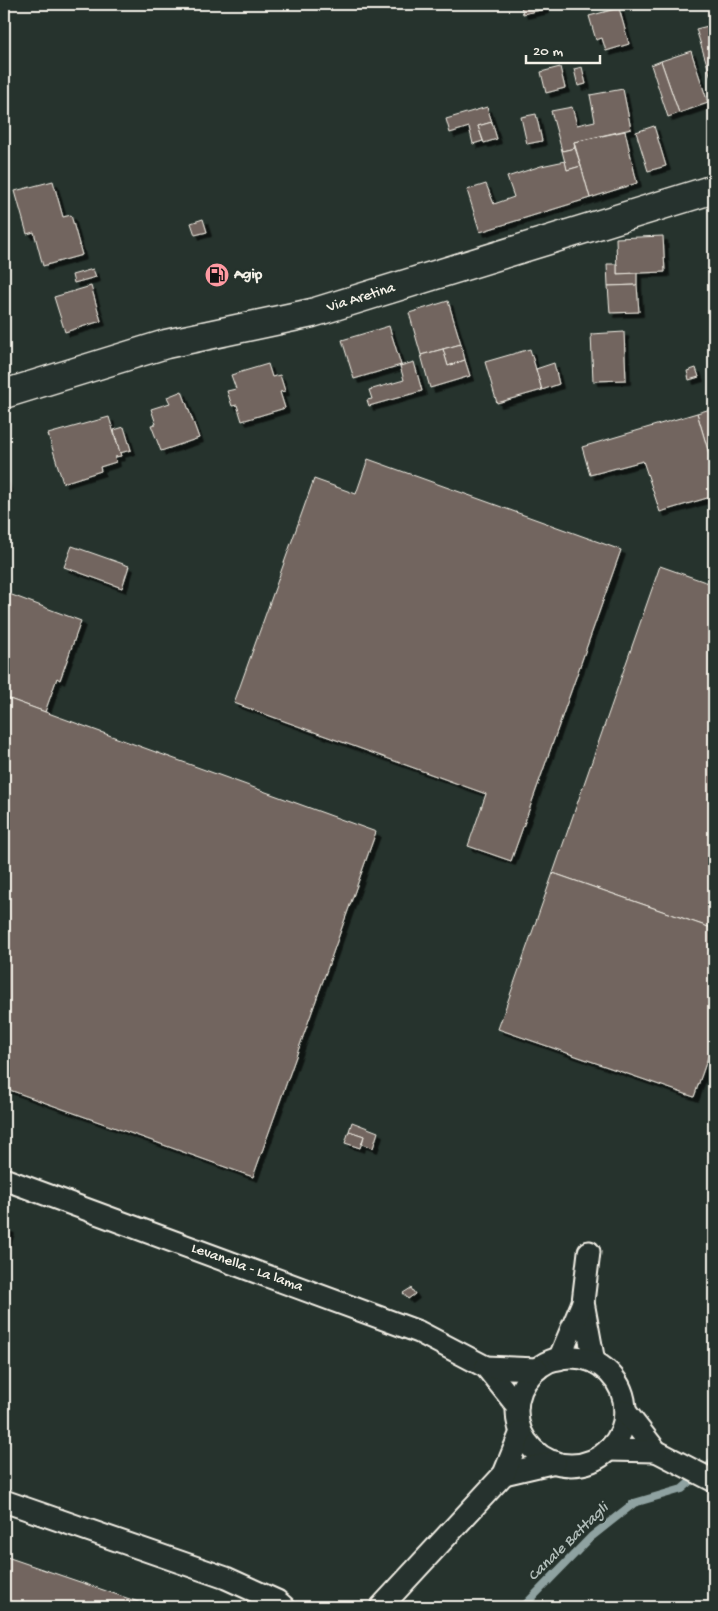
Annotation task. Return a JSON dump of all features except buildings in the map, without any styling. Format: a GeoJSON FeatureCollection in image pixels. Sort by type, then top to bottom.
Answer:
{"type":"FeatureCollection","features":[{"type":"Feature","properties":{"kind":"street","name":"Via Aretina"},"geometry":{"type":"LineString","coordinates":[[4,394],[166,344],[312,313],[714,189]]}},
{"type":"Feature","properties":{"kind":"street","name":"Levanella - La lama"},"geometry":{"type":"LineString","coordinates":[[4,1179],[419,1332],[486,1367],[517,1406]]}},
{"type":"Feature","properties":{"kind":"street"},"geometry":{"type":"LineString","coordinates":[[559,1358],[583,1302],[589,1252]]}},
{"type":"Feature","properties":{"kind":"street"},"geometry":{"type":"LineString","coordinates":[[583,1302],[594,1362]]}},
{"type":"Feature","properties":{"kind":"street","name":"Levanella - La lama"},"geometry":{"type":"LineString","coordinates":[[577,1357],[594,1362],[607,1370],[623,1396],[625,1411],[623,1425],[617,1439],[608,1450],[583,1464],[569,1465],[554,1462],[541,1456],[529,1445],[521,1432],[517,1419],[520,1392],[527,1379],[547,1362],[559,1358],[577,1357]]}},
{"type":"Feature","properties":{"kind":"street","name":"Levanella - La lama"},"geometry":{"type":"LineString","coordinates":[[486,1367],[537,1369]]}},
{"type":"Feature","properties":{"kind":"street"},"geometry":{"type":"LineString","coordinates":[[625,1411],[662,1455]]}},
{"type":"Feature","properties":{"kind":"street"},"geometry":{"type":"LineString","coordinates":[[381,1607],[504,1474],[521,1432]]}},
{"type":"Feature","properties":{"kind":"street"},"geometry":{"type":"LineString","coordinates":[[608,1450],[662,1455],[714,1481]]}},
{"type":"Feature","properties":{"kind":"street"},"geometry":{"type":"LineString","coordinates":[[504,1474],[554,1462]]}},
{"type":"Feature","properties":{"kind":"street"},"geometry":{"type":"LineString","coordinates":[[4,1501],[226,1578],[277,1601],[284,1607]]}},
{"type":"Feature","properties":{"kind":"waterway","name":"Canale Battagli"},"geometry":{"type":"LineString","coordinates":[[523,1607],[591,1537],[634,1503],[682,1489],[714,1461]]}},
{"type":"Feature","properties":{"kind":"place","name":"Agip"},"geometry":{"type":"Point","coordinates":[217,275]}}]}
